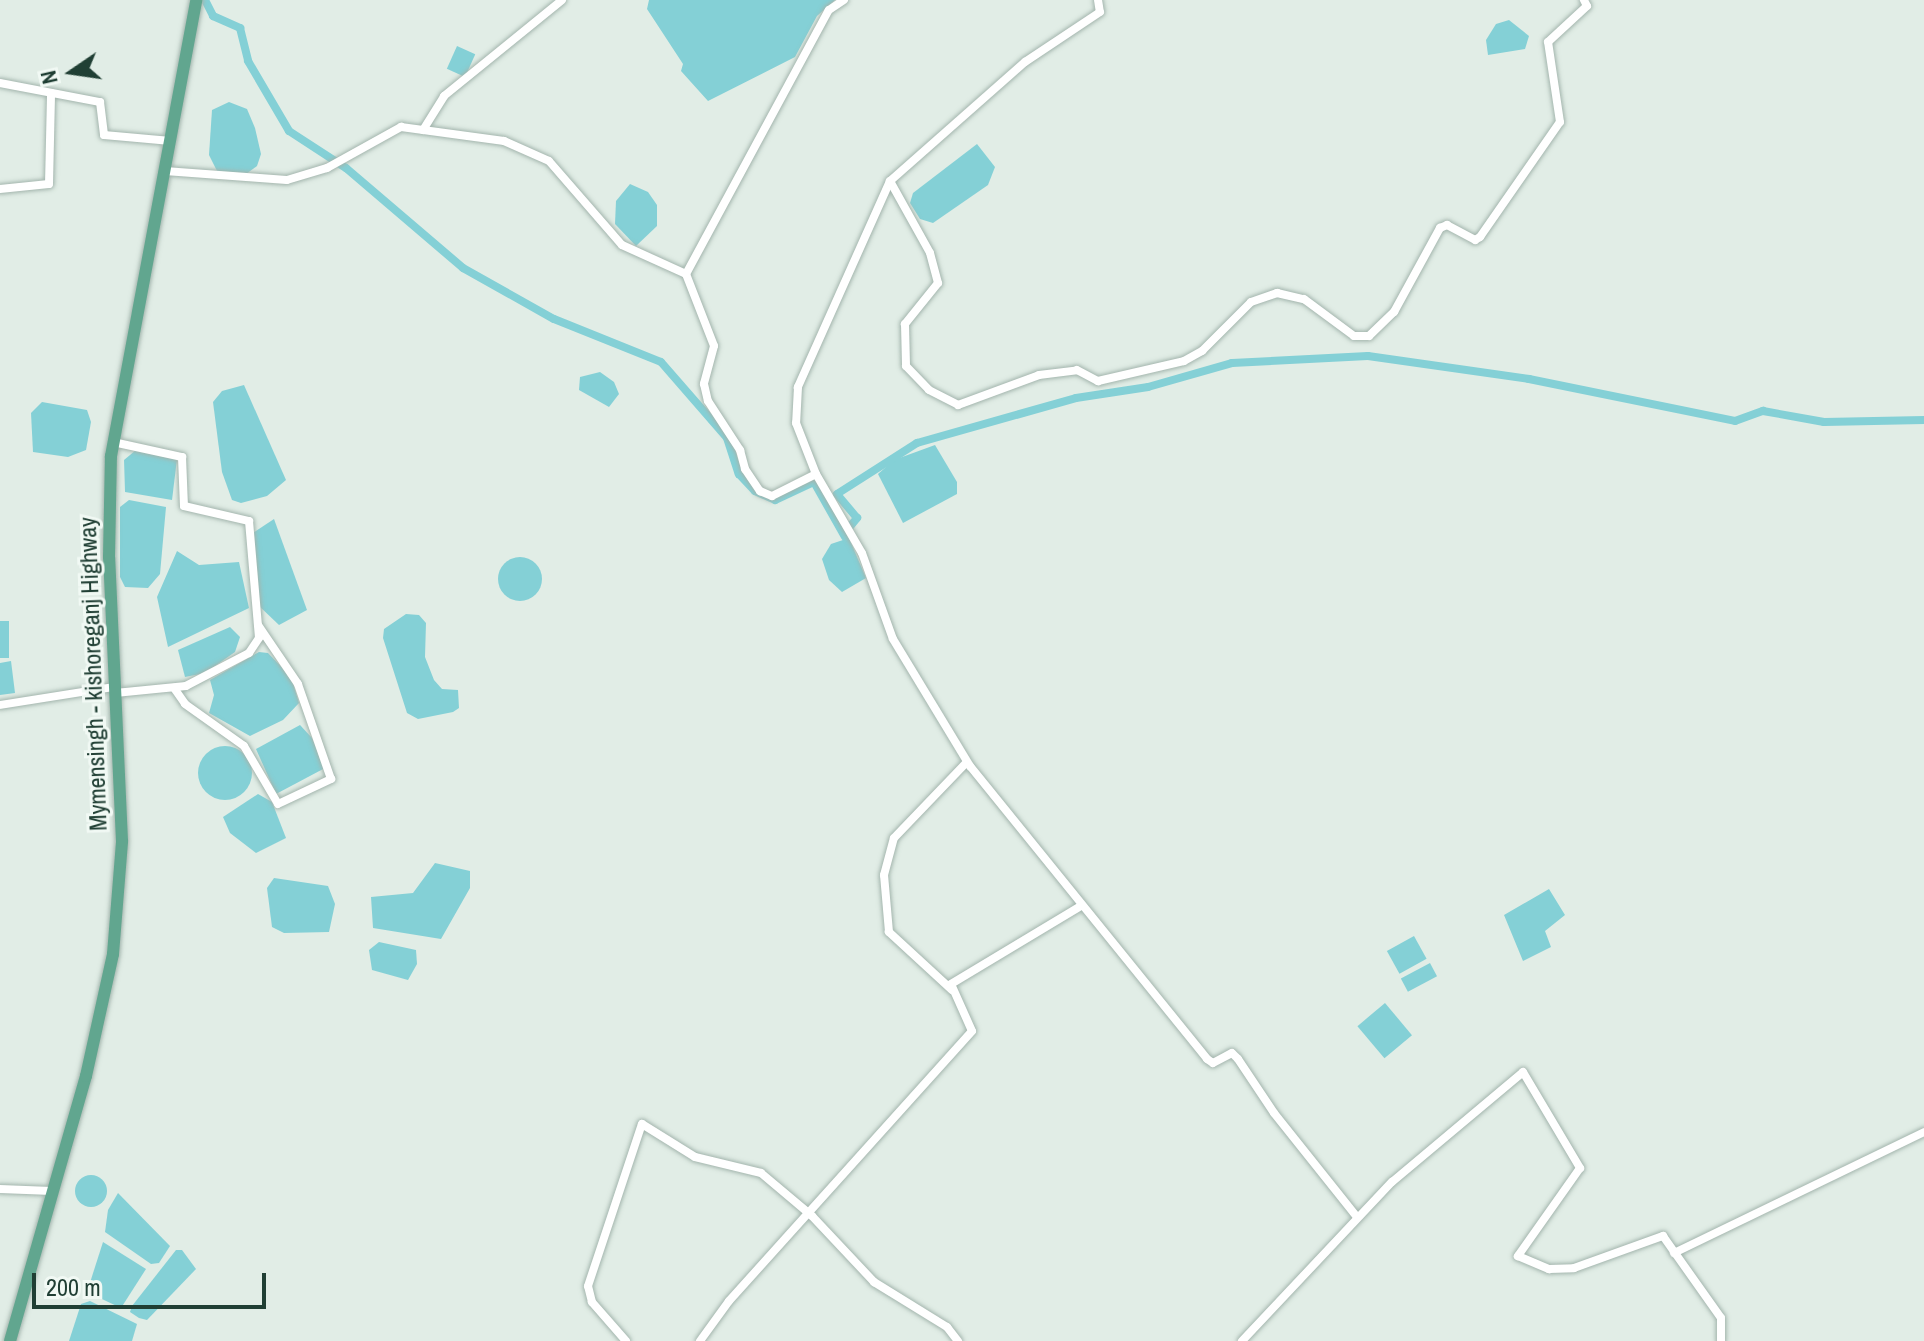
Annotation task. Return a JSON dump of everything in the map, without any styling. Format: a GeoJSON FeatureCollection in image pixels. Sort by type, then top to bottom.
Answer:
{"type":"FeatureCollection","features":[{"type":"Feature","properties":{"kind":"main road","name":"Mymensingh - kishoreganj Highway"},"geometry":{"type":"LineString","coordinates":[[10,1341],[86,1076],[116,936],[122,841],[108,497],[113,442],[196,0]]}},
{"type":"Feature","properties":{"kind":"street"},"geometry":{"type":"LineString","coordinates":[[423,130],[444,96],[562,0]]}},
{"type":"Feature","properties":{"kind":"street"},"geometry":{"type":"LineString","coordinates":[[686,274],[829,10],[844,0]]}},
{"type":"Feature","properties":{"kind":"street"},"geometry":{"type":"LineString","coordinates":[[1098,0],[1100,12],[1025,62],[890,181],[798,387],[796,423],[816,474],[849,528],[893,639],[967,762],[1079,907],[1207,1059],[1213,1063],[1232,1053],[1238,1059],[1274,1113],[1357,1217]]}},
{"type":"Feature","properties":{"kind":"street"},"geometry":{"type":"LineString","coordinates":[[890,181],[930,253],[938,283],[905,324],[906,366],[929,390],[958,405],[1039,375],[1077,370],[1098,381],[1184,361],[1202,351],[1251,302],[1277,293],[1304,299],[1354,336],[1369,336],[1394,312],[1440,228],[1447,225],[1475,240],[1480,237],[1560,122],[1548,42],[1587,6],[1584,0]]}},
{"type":"Feature","properties":{"kind":"street"},"geometry":{"type":"LineString","coordinates":[[0,83],[100,102],[104,135],[171,141]]}},
{"type":"Feature","properties":{"kind":"street"},"geometry":{"type":"LineString","coordinates":[[0,189],[49,184],[51,93]]}},
{"type":"Feature","properties":{"kind":"street"},"geometry":{"type":"LineString","coordinates":[[165,171],[264,182],[327,168],[401,127],[530,150],[549,161],[622,245],[686,274],[714,346],[704,384],[708,401],[740,450],[745,469],[760,491],[772,496],[816,474]]}},
{"type":"Feature","properties":{"kind":"street"},"geometry":{"type":"LineString","coordinates":[[0,705],[114,690],[174,688],[249,653],[259,638],[249,521],[184,506],[182,457],[113,442]]}},
{"type":"Feature","properties":{"kind":"street"},"geometry":{"type":"LineString","coordinates":[[174,688],[185,704],[244,746],[278,804],[331,779],[298,684],[257,624]]}},
{"type":"Feature","properties":{"kind":"street"},"geometry":{"type":"LineString","coordinates":[[700,1341],[808,1213],[972,1031],[973,1023],[952,990],[889,932],[884,875],[894,838],[967,762]]}},
{"type":"Feature","properties":{"kind":"street"},"geometry":{"type":"LineString","coordinates":[[952,990],[951,984],[1079,907]]}},
{"type":"Feature","properties":{"kind":"street"},"geometry":{"type":"LineString","coordinates":[[1242,1341],[1357,1217],[1523,1072],[1580,1168],[1518,1256],[1549,1269],[1574,1268],[1663,1236],[1670,1240],[1674,1253],[1696,1277],[1721,1318],[1721,1341]]}},
{"type":"Feature","properties":{"kind":"street"},"geometry":{"type":"LineString","coordinates":[[626,1341],[592,1302],[588,1286],[642,1124],[695,1157],[761,1173],[808,1213],[874,1282],[947,1327],[958,1341]]}},
{"type":"Feature","properties":{"kind":"street"},"geometry":{"type":"LineString","coordinates":[[1674,1253],[1924,1132]]}},
{"type":"Feature","properties":{"kind":"street"},"geometry":{"type":"LineString","coordinates":[[0,1189],[52,1191]]}},
{"type":"Feature","properties":{"kind":"water"},"geometry":{"type":"Polygon","coordinates":[[[649,0],[835,0],[817,16],[795,57],[708,101],[681,71],[683,64],[647,9],[649,0]]]}},
{"type":"Feature","properties":{"kind":"water"},"geometry":{"type":"Polygon","coordinates":[[[1509,20],[1529,36],[1525,49],[1488,55],[1486,40],[1496,24],[1509,20]]]}},
{"type":"Feature","properties":{"kind":"water"},"geometry":{"type":"Polygon","coordinates":[[[457,46],[475,54],[465,77],[447,69],[457,46]]]}},
{"type":"Feature","properties":{"kind":"water"},"geometry":{"type":"Polygon","coordinates":[[[229,102],[247,109],[255,128],[261,154],[257,166],[246,174],[217,171],[209,155],[212,110],[229,102]]]}},
{"type":"Feature","properties":{"kind":"water"},"geometry":{"type":"Polygon","coordinates":[[[977,144],[995,167],[988,185],[933,223],[920,219],[910,203],[913,193],[977,144]]]}},
{"type":"Feature","properties":{"kind":"water"},"geometry":{"type":"Polygon","coordinates":[[[630,184],[648,192],[657,205],[657,226],[636,246],[615,224],[616,201],[630,184]]]}},
{"type":"Feature","properties":{"kind":"water"},"geometry":{"type":"Polygon","coordinates":[[[600,372],[614,382],[619,394],[609,407],[579,390],[580,377],[600,372]]]}},
{"type":"Feature","properties":{"kind":"water"},"geometry":{"type":"Polygon","coordinates":[[[244,385],[286,480],[267,496],[241,503],[232,500],[222,472],[213,402],[222,391],[244,385]]]}},
{"type":"Feature","properties":{"kind":"water"},"geometry":{"type":"Polygon","coordinates":[[[42,402],[87,410],[91,422],[86,450],[68,457],[33,452],[31,413],[42,402]]]}},
{"type":"Feature","properties":{"kind":"water"},"geometry":{"type":"Polygon","coordinates":[[[935,445],[957,482],[957,494],[903,523],[878,474],[894,460],[935,445]]]}},
{"type":"Feature","properties":{"kind":"water"},"geometry":{"type":"Polygon","coordinates":[[[136,450],[177,459],[172,500],[125,492],[124,460],[136,450]]]}},
{"type":"Feature","properties":{"kind":"water"},"geometry":{"type":"Polygon","coordinates":[[[129,500],[166,507],[160,574],[148,588],[125,587],[120,577],[120,507],[129,500]]]}},
{"type":"Feature","properties":{"kind":"water"},"geometry":{"type":"Polygon","coordinates":[[[274,519],[307,610],[279,625],[258,605],[253,533],[274,519]]]}},
{"type":"Feature","properties":{"kind":"water"},"geometry":{"type":"Polygon","coordinates":[[[849,538],[866,578],[842,592],[829,580],[822,559],[831,544],[849,538]]]}},
{"type":"Feature","properties":{"kind":"water"},"geometry":{"type":"Polygon","coordinates":[[[177,551],[199,565],[239,562],[249,608],[168,647],[157,597],[177,551]]]}},
{"type":"Feature","properties":{"kind":"water"},"geometry":{"type":"Polygon","coordinates":[[[520,557],[535,564],[542,579],[535,594],[520,601],[505,594],[498,579],[505,564],[520,557]]]}},
{"type":"Feature","properties":{"kind":"water"},"geometry":{"type":"Polygon","coordinates":[[[406,614],[419,615],[426,623],[425,657],[434,680],[442,689],[458,690],[459,708],[453,712],[418,719],[407,713],[383,638],[384,629],[406,614]]]}},
{"type":"Feature","properties":{"kind":"water"},"geometry":{"type":"Polygon","coordinates":[[[0,621],[9,621],[9,658],[0,658],[0,621]]]}},
{"type":"Feature","properties":{"kind":"water"},"geometry":{"type":"Polygon","coordinates":[[[230,627],[240,637],[235,652],[205,673],[185,677],[178,650],[230,627]]]}},
{"type":"Feature","properties":{"kind":"water"},"geometry":{"type":"Polygon","coordinates":[[[259,652],[268,653],[291,677],[299,703],[283,720],[250,736],[209,713],[214,695],[210,680],[259,652]]]}},
{"type":"Feature","properties":{"kind":"water"},"geometry":{"type":"Polygon","coordinates":[[[11,661],[15,693],[0,695],[0,663],[11,661]]]}},
{"type":"Feature","properties":{"kind":"water"},"geometry":{"type":"Polygon","coordinates":[[[300,725],[312,738],[325,768],[276,794],[256,749],[300,725]]]}},
{"type":"Feature","properties":{"kind":"water"},"geometry":{"type":"Polygon","coordinates":[[[225,746],[244,754],[252,773],[244,792],[225,800],[206,792],[198,773],[206,754],[225,746]]]}},
{"type":"Feature","properties":{"kind":"water"},"geometry":{"type":"Polygon","coordinates":[[[258,794],[272,802],[286,838],[256,853],[230,833],[223,817],[258,794]]]}},
{"type":"Feature","properties":{"kind":"water"},"geometry":{"type":"Polygon","coordinates":[[[435,863],[470,871],[470,888],[441,939],[373,928],[371,897],[413,893],[435,863]]]}},
{"type":"Feature","properties":{"kind":"water"},"geometry":{"type":"Polygon","coordinates":[[[274,878],[328,886],[335,904],[329,932],[284,933],[272,927],[267,888],[274,878]]]}},
{"type":"Feature","properties":{"kind":"water"},"geometry":{"type":"Polygon","coordinates":[[[1549,889],[1565,915],[1545,931],[1551,947],[1523,961],[1504,915],[1549,889]]]}},
{"type":"Feature","properties":{"kind":"water"},"geometry":{"type":"Polygon","coordinates":[[[1414,936],[1427,959],[1399,974],[1387,951],[1414,936]]]}},
{"type":"Feature","properties":{"kind":"water"},"geometry":{"type":"Polygon","coordinates":[[[379,942],[416,950],[417,964],[408,980],[372,970],[369,950],[379,942]]]}},
{"type":"Feature","properties":{"kind":"water"},"geometry":{"type":"Polygon","coordinates":[[[1430,963],[1437,976],[1408,992],[1401,978],[1430,963]]]}},
{"type":"Feature","properties":{"kind":"water"},"geometry":{"type":"Polygon","coordinates":[[[1385,1003],[1412,1035],[1384,1058],[1357,1026],[1385,1003]]]}},
{"type":"Feature","properties":{"kind":"water"},"geometry":{"type":"Polygon","coordinates":[[[91,1175],[102,1180],[107,1191],[102,1202],[91,1207],[80,1202],[75,1191],[80,1180],[91,1175]]]}},
{"type":"Feature","properties":{"kind":"water"},"geometry":{"type":"Polygon","coordinates":[[[118,1193],[170,1246],[159,1263],[151,1264],[105,1232],[108,1210],[118,1193]]]}},
{"type":"Feature","properties":{"kind":"water"},"geometry":{"type":"Polygon","coordinates":[[[103,1242],[146,1269],[121,1308],[87,1292],[103,1242]]]}},
{"type":"Feature","properties":{"kind":"water"},"geometry":{"type":"Polygon","coordinates":[[[176,1250],[182,1250],[196,1269],[147,1320],[139,1318],[130,1312],[132,1306],[176,1250]]]}},
{"type":"Feature","properties":{"kind":"water"},"geometry":{"type":"Polygon","coordinates":[[[90,1301],[137,1324],[132,1341],[69,1341],[81,1304],[90,1301]]]}},
{"type":"Feature","properties":{"kind":"waterway"},"geometry":{"type":"LineString","coordinates":[[205,0],[213,16],[240,28],[248,61],[289,131],[346,168],[463,268],[554,319],[661,362],[727,438],[739,474],[755,491],[775,500],[814,482],[845,537]]}},
{"type":"Feature","properties":{"kind":"waterway"},"geometry":{"type":"LineString","coordinates":[[844,534],[857,518],[837,494],[917,443],[1076,398],[1148,387],[1232,363],[1368,356],[1529,379],[1735,421],[1763,411],[1824,422],[1924,420]]}}]}
